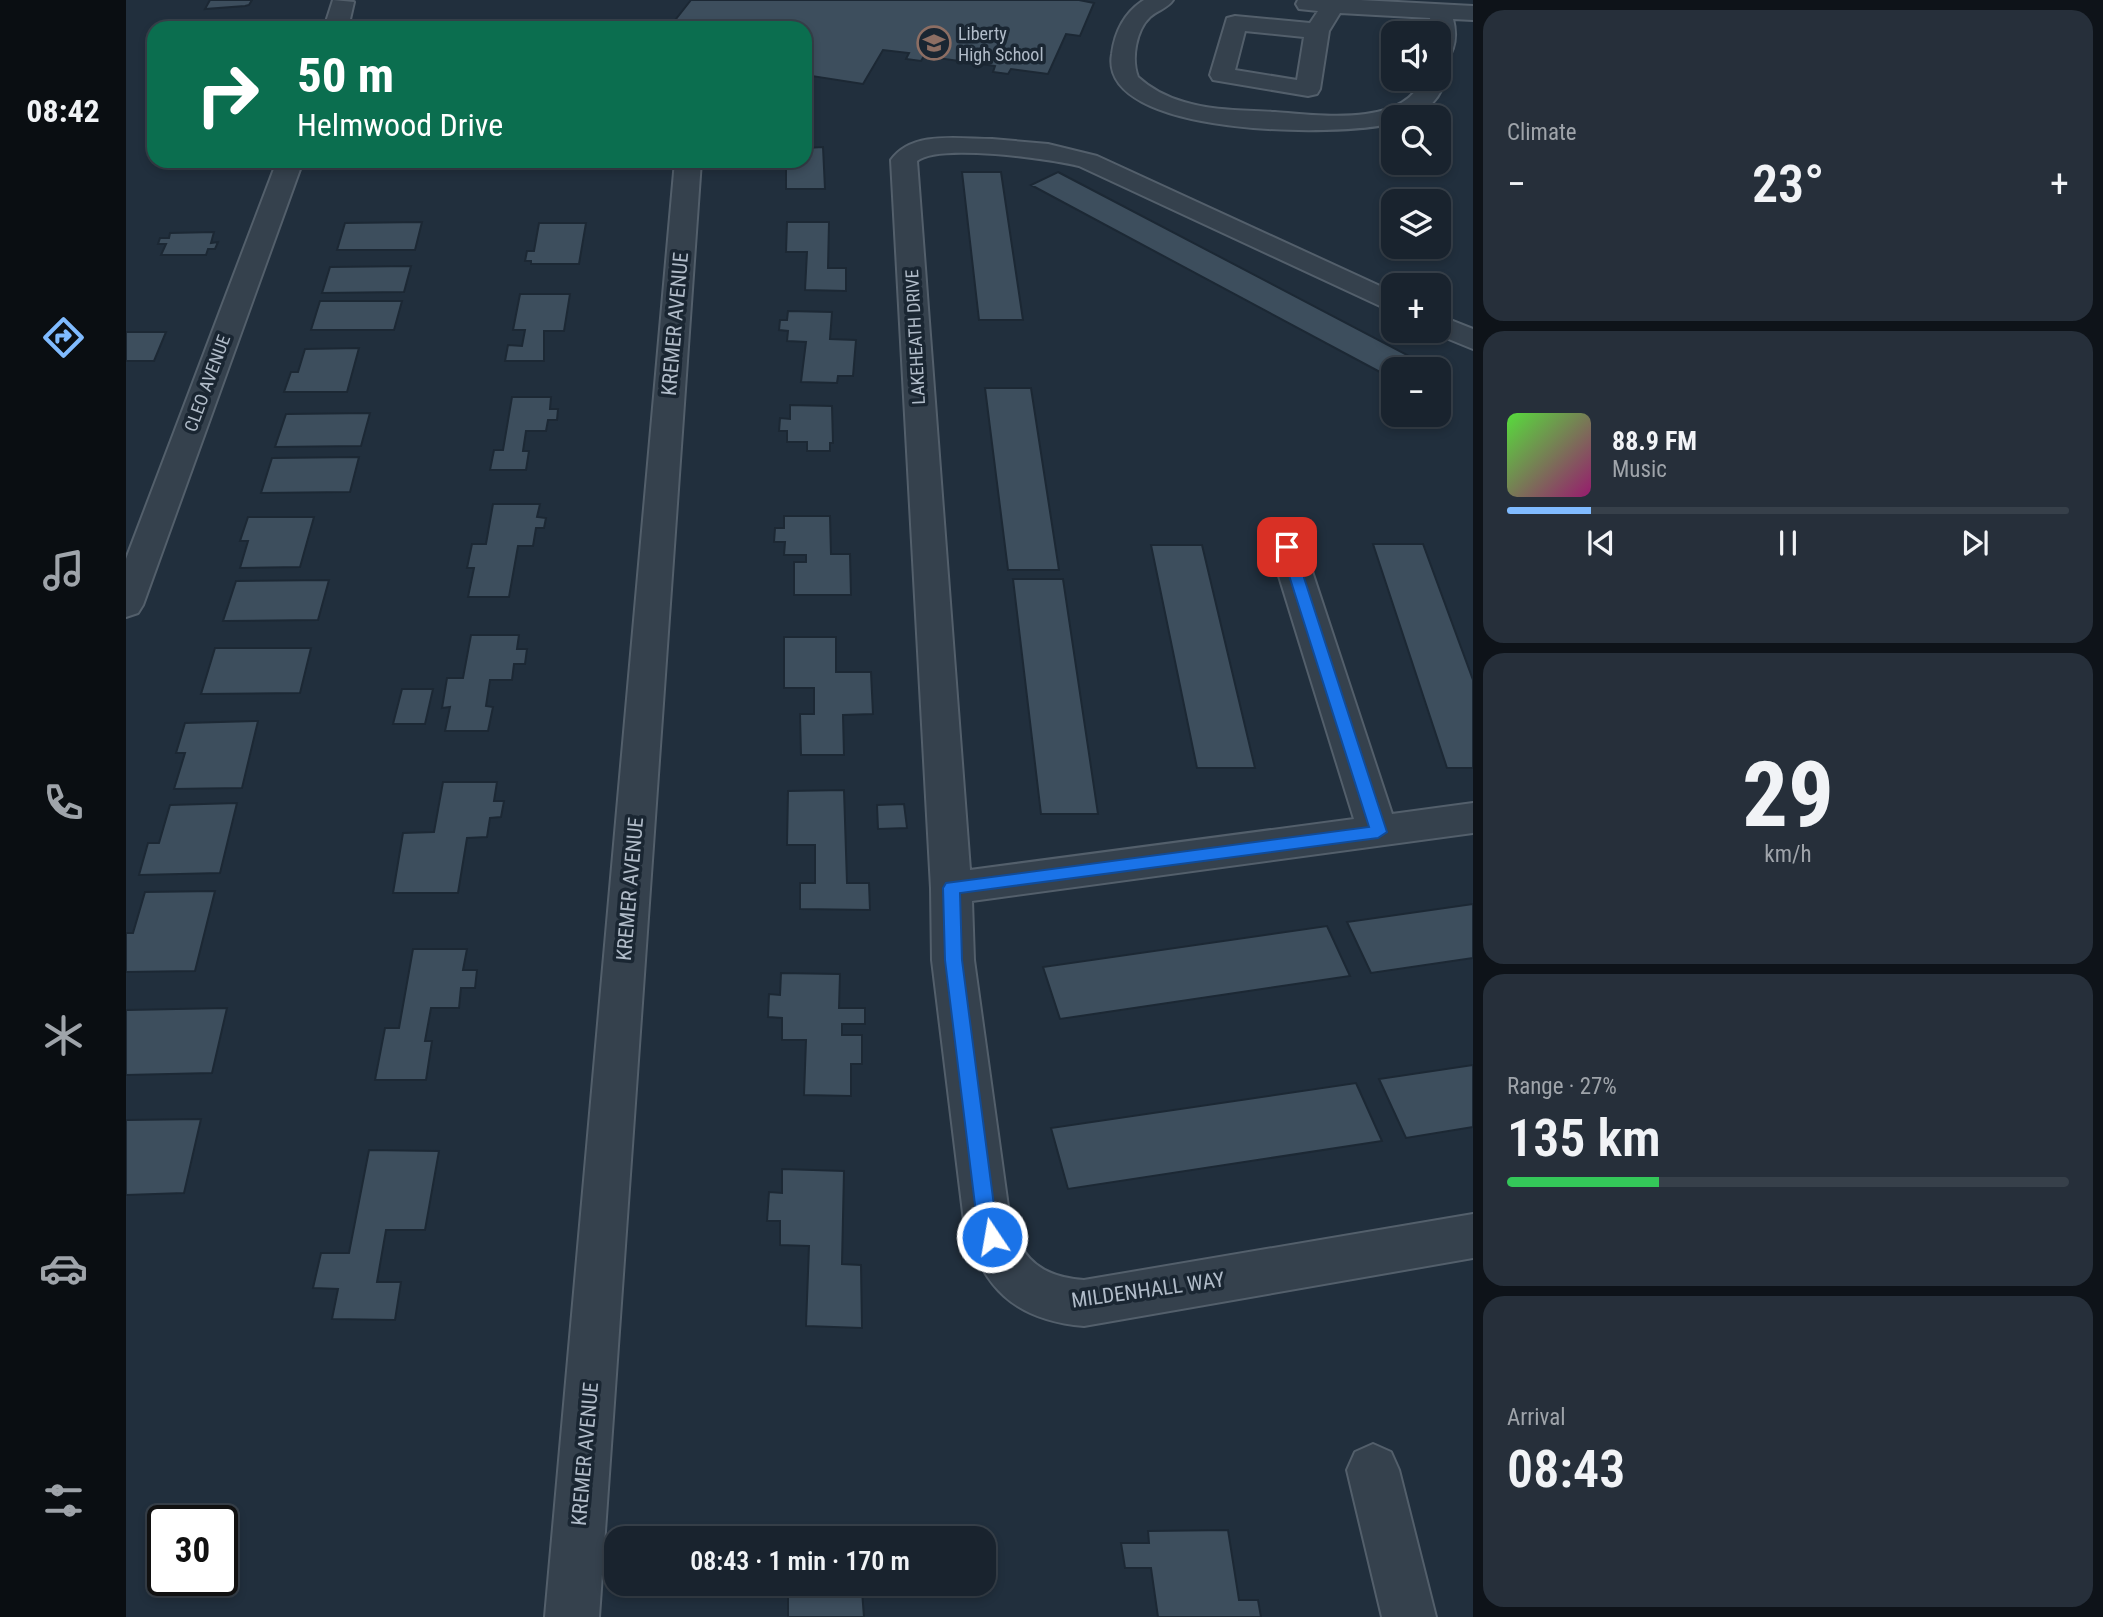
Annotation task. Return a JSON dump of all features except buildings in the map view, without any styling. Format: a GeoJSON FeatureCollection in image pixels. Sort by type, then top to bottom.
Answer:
{"type":"FeatureCollection","features":[{"type":"Feature","properties":{"kind":"street"},"geometry":{"type":"LineString","coordinates":[[1162,0],[1152,4],[1135,18],[1126,39],[1122,69],[1128,81],[1146,94],[1179,109],[1216,116],[1335,123],[1397,114],[1419,103],[1429,91]]}},
{"type":"Feature","properties":{"kind":"street"},"geometry":{"type":"LineString","coordinates":[[338,21],[343,2]]}},
{"type":"Feature","properties":{"kind":"street"},"geometry":{"type":"LineString","coordinates":[[1284,2],[1473,13]]}},
{"type":"Feature","properties":{"kind":"street"},"geometry":{"type":"LineString","coordinates":[[1317,31],[1327,4]]}},
{"type":"Feature","properties":{"kind":"street"},"geometry":{"type":"LineString","coordinates":[[1440,12],[1442,21]]}},
{"type":"Feature","properties":{"kind":"street","name":"LAKEHEATH DRIVE"},"geometry":{"type":"LineString","coordinates":[[951,888],[904,160],[908,153],[932,147],[1018,146],[1058,152],[1088,161],[1381,297]]}},
{"type":"Feature","properties":{"kind":"street","name":"CLEO AVENUE"},"geometry":{"type":"LineString","coordinates":[[126,605],[287,168]]}},
{"type":"Feature","properties":{"kind":"street","name":"KREMER AVENUE"},"geometry":{"type":"LineString","coordinates":[[572,1617],[687,168]]}},
{"type":"Feature","properties":{"kind":"street"},"geometry":{"type":"LineString","coordinates":[[1451,330],[1473,340]]}},
{"type":"Feature","properties":{"kind":"street"},"geometry":{"type":"LineString","coordinates":[[1287,547],[1378,832]]}},
{"type":"Feature","properties":{"kind":"street"},"geometry":{"type":"LineString","coordinates":[[951,888],[1473,818]]}},
{"type":"Feature","properties":{"kind":"street","name":"MILDENHALL WAY"},"geometry":{"type":"LineString","coordinates":[[951,888],[953,960],[987,1221],[997,1253],[1033,1292],[1060,1303],[1084,1303],[1473,1236]]}},
{"type":"Feature","properties":{"kind":"street"},"geometry":{"type":"LineString","coordinates":[[1373,1470],[1409,1617]]}},
{"type":"Feature","properties":{"kind":"place","name":"Liberty High School"},"geometry":{"type":"Point","coordinates":[934,43]}},
{"type":"Feature","properties":{"kind":"route"},"geometry":{"type":"LineString","coordinates":[[992,1237],[987,1221],[953,960],[951,888],[1378,832],[1287,547]]}}]}
